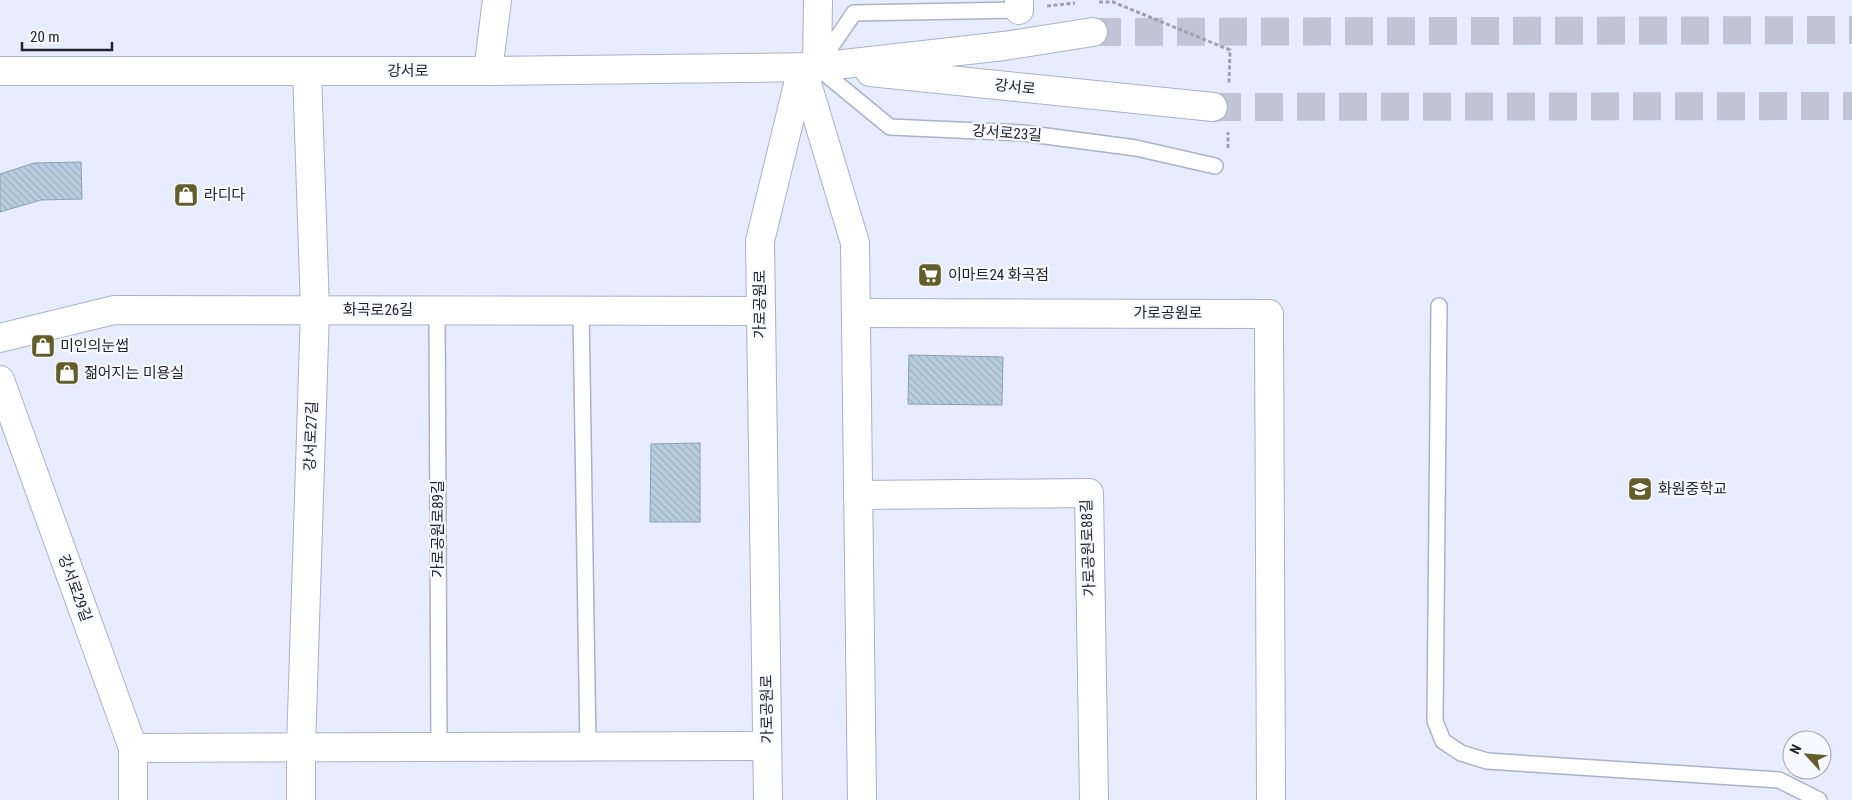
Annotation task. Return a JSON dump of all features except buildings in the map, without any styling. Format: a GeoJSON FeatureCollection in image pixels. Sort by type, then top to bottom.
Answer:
{"type":"FeatureCollection","features":[{"type":"Feature","properties":{"kind":"street"},"geometry":{"type":"LineString","coordinates":[[488,71],[496,0]]}},
{"type":"Feature","properties":{"kind":"street"},"geometry":{"type":"LineString","coordinates":[[818,0],[810,67],[855,243],[862,800]]}},
{"type":"Feature","properties":{"kind":"street","name":"강서로"},"geometry":{"type":"LineString","coordinates":[[0,70],[488,71],[810,67],[1004,46],[1093,32]]}},
{"type":"Feature","properties":{"kind":"street","name":"강서로"},"geometry":{"type":"LineString","coordinates":[[810,67],[1224,107]]}},
{"type":"Feature","properties":{"kind":"street","name":"가로공원로"},"geometry":{"type":"LineString","coordinates":[[768,800],[760,240],[810,67]]}},
{"type":"Feature","properties":{"kind":"street","name":"강서로27길"},"geometry":{"type":"LineString","coordinates":[[301,800],[301,748],[316,310],[307,71]]}},
{"type":"Feature","properties":{"kind":"street","name":"화곡로26길"},"geometry":{"type":"LineString","coordinates":[[0,338],[114,310],[760,311]]}},
{"type":"Feature","properties":{"kind":"street","name":"가로공원로"},"geometry":{"type":"LineString","coordinates":[[857,313],[1269,314],[1271,800]]}},
{"type":"Feature","properties":{"kind":"street","name":"강서로29길"},"geometry":{"type":"LineString","coordinates":[[0,380],[133,748],[132,800]]}},
{"type":"Feature","properties":{"kind":"street","name":"가로공원로88길"},"geometry":{"type":"LineString","coordinates":[[858,495],[1089,493],[1094,800]]}},
{"type":"Feature","properties":{"kind":"street"},"geometry":{"type":"LineString","coordinates":[[133,748],[767,746]]}},
{"type":"Feature","properties":{"kind":"lane"},"geometry":{"type":"LineString","coordinates":[[810,67],[854,13],[1019,5]]}},
{"type":"Feature","properties":{"kind":"lane","name":"강서로23길"},"geometry":{"type":"LineString","coordinates":[[810,67],[890,127],[1033,134],[1136,148],[1216,166]]}},
{"type":"Feature","properties":{"kind":"lane"},"geometry":{"type":"LineString","coordinates":[[1438,306],[1435,721],[1443,742],[1461,753],[1487,761],[1779,780],[1819,800]]}},
{"type":"Feature","properties":{"kind":"lane","name":"가로공원로89길"},"geometry":{"type":"LineString","coordinates":[[437,310],[439,747]]}},
{"type":"Feature","properties":{"kind":"lane"},"geometry":{"type":"LineString","coordinates":[[581,311],[588,747]]}},
{"type":"Feature","properties":{"kind":"path"},"geometry":{"type":"LineString","coordinates":[[1096,2],[1113,2],[1230,50],[1224,107],[1228,153],[1216,166]]}},
{"type":"Feature","properties":{"kind":"path"},"geometry":{"type":"LineString","coordinates":[[1019,5],[1080,3]]}},
{"type":"Feature","properties":{"kind":"tunnel"},"geometry":{"type":"LineString","coordinates":[[1093,32],[1852,30]]}},
{"type":"Feature","properties":{"kind":"tunnel"},"geometry":{"type":"LineString","coordinates":[[1213,107],[1852,106]]}},
{"type":"Feature","properties":{"kind":"place","name":"라디다"},"geometry":{"type":"Point","coordinates":[186,195]}},
{"type":"Feature","properties":{"kind":"place","name":"이마트24 화곡점"},"geometry":{"type":"Point","coordinates":[930,275]}},
{"type":"Feature","properties":{"kind":"place","name":"미인의눈썹"},"geometry":{"type":"Point","coordinates":[43,346]}},
{"type":"Feature","properties":{"kind":"place","name":"젊어지는 미용실"},"geometry":{"type":"Point","coordinates":[67,373]}},
{"type":"Feature","properties":{"kind":"place","name":"화원중학교"},"geometry":{"type":"Point","coordinates":[1640,489]}}]}
